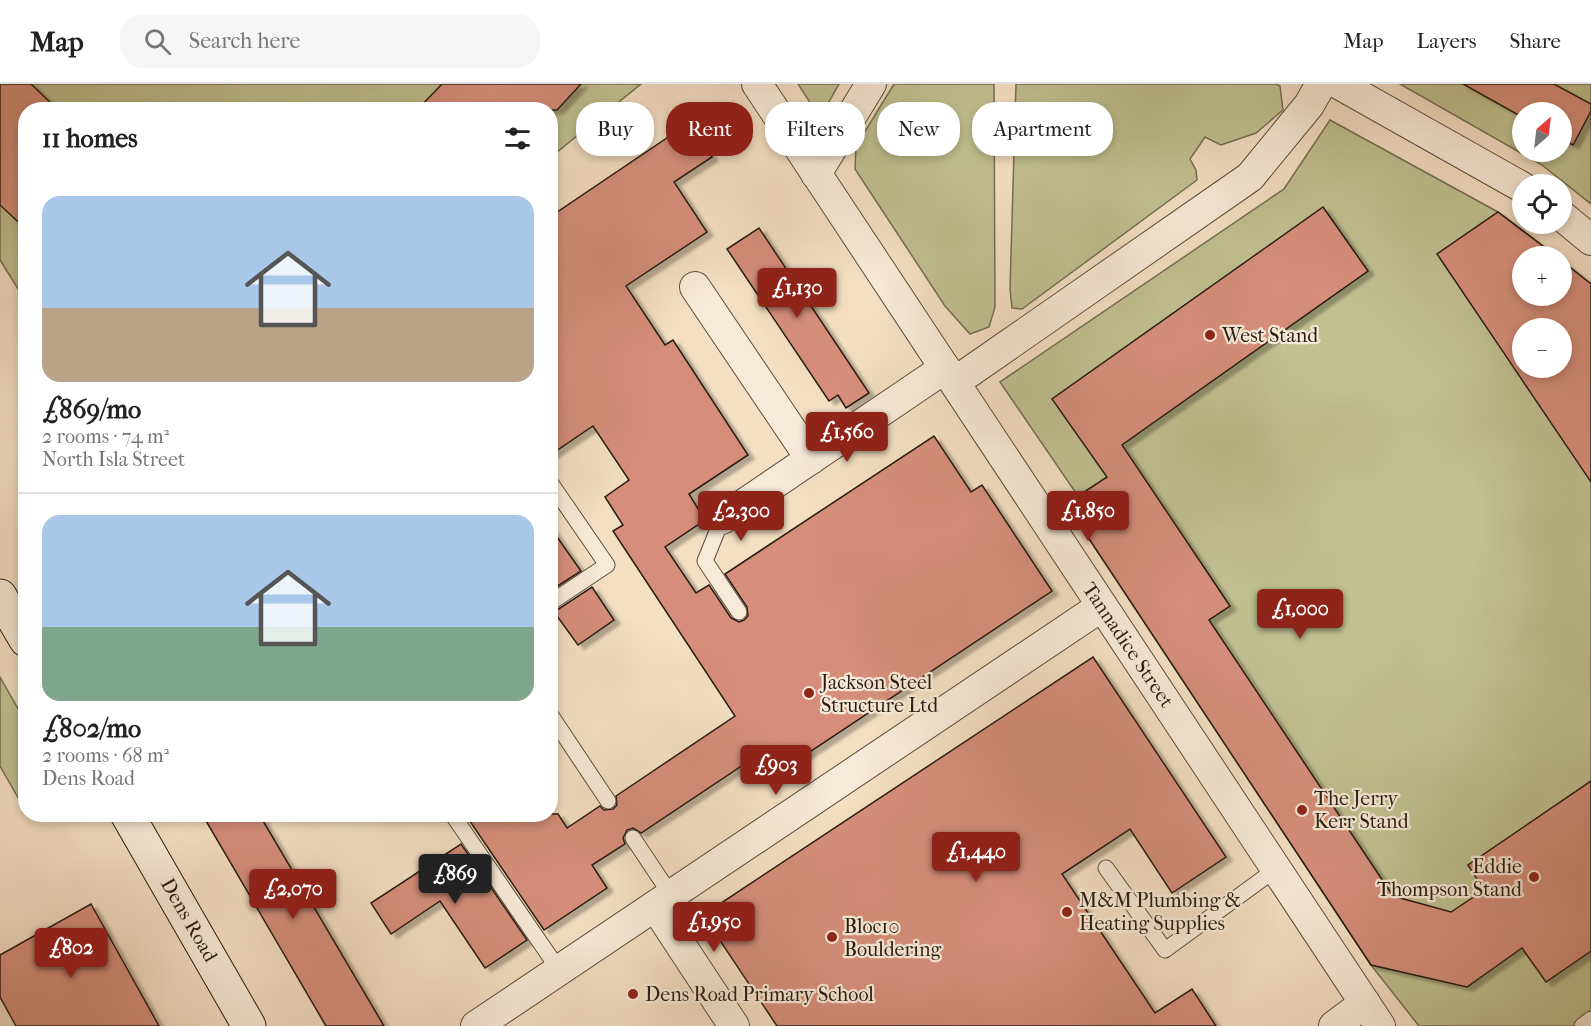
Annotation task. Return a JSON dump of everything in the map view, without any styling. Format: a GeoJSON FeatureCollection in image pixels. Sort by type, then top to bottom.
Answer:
{"type":"FeatureCollection","features":[{"type":"Feature","properties":{"kind":"main road"},"geometry":{"type":"LineString","coordinates":[[0,597],[18,627]]}},
{"type":"Feature","properties":{"kind":"main road","name":"Dens Road"},"geometry":{"type":"LineString","coordinates":[[132,822],[249,1026]]}},
{"type":"Feature","properties":{"kind":"street","name":"Tannadice Street"},"geometry":{"type":"LineString","coordinates":[[756,84],[1372,1014]]}},
{"type":"Feature","properties":{"kind":"street"},"geometry":{"type":"LineString","coordinates":[[816,174],[870,84]]}},
{"type":"Feature","properties":{"kind":"street"},"geometry":{"type":"LineString","coordinates":[[722,519],[811,459],[950,375],[1250,177],[1310,105],[1321,84]]}},
{"type":"Feature","properties":{"kind":"street"},"geometry":{"type":"LineString","coordinates":[[1339,84],[1512,181]]}},
{"type":"Feature","properties":{"kind":"street"},"geometry":{"type":"LineString","coordinates":[[1572,224],[1591,240]]}},
{"type":"Feature","properties":{"kind":"street"},"geometry":{"type":"LineString","coordinates":[[695,287],[811,459]]}},
{"type":"Feature","properties":{"kind":"street"},"geometry":{"type":"LineString","coordinates":[[476,1026],[1102,606]]}},
{"type":"Feature","properties":{"kind":"street"},"geometry":{"type":"LineString","coordinates":[[663,900],[734,1026]]}},
{"type":"Feature","properties":{"kind":"street"},"geometry":{"type":"LineString","coordinates":[[1334,1026],[1372,1014]]}},
{"type":"Feature","properties":{"kind":"lane"},"geometry":{"type":"LineString","coordinates":[[558,494],[607,565],[558,598]]}},
{"type":"Feature","properties":{"kind":"lane"},"geometry":{"type":"LineString","coordinates":[[722,519],[705,561],[739,612]]}},
{"type":"Feature","properties":{"kind":"lane"},"geometry":{"type":"LineString","coordinates":[[558,726],[608,801]]}},
{"type":"Feature","properties":{"kind":"lane"},"geometry":{"type":"LineString","coordinates":[[457,822],[559,970]]}},
{"type":"Feature","properties":{"kind":"lane"},"geometry":{"type":"LineString","coordinates":[[633,838],[663,900]]}},
{"type":"Feature","properties":{"kind":"lane"},"geometry":{"type":"LineString","coordinates":[[1106,868],[1165,950],[1276,869]]}},
{"type":"Feature","properties":{"kind":"lane"},"geometry":{"type":"LineString","coordinates":[[1582,1026],[1591,1019]]}},
{"type":"Feature","properties":{"kind":"green space"},"geometry":{"type":"Polygon","coordinates":[[[0,84],[641,84],[619,102],[576,102],[576,137],[558,151],[558,102],[18,102],[18,289],[0,260],[0,84]]]}},
{"type":"Feature","properties":{"kind":"green space"},"geometry":{"type":"Polygon","coordinates":[[[798,84],[839,84],[829,102],[810,102],[798,84]]]}},
{"type":"Feature","properties":{"kind":"green space"},"geometry":{"type":"Polygon","coordinates":[[[894,84],[994,84],[994,102],[972,102],[972,156],[994,156],[995,307],[989,327],[970,334],[945,306],[855,169],[856,156],[865,156],[865,131],[877,112],[877,156],[960,156],[960,102],[883,102],[894,84]]]}},
{"type":"Feature","properties":{"kind":"green space"},"geometry":{"type":"Polygon","coordinates":[[[1016,84],[1276,84],[1280,86],[1283,110],[1256,133],[1221,145],[1205,137],[1190,159],[1196,170],[1197,180],[1022,309],[1012,308],[1010,289],[1014,156],[1113,156],[1113,102],[1015,102],[1016,84]]]}},
{"type":"Feature","properties":{"kind":"green space"},"geometry":{"type":"Polygon","coordinates":[[[1400,84],[1591,84],[1591,204],[1572,189],[1572,174],[1553,174],[1537,162],[1572,162],[1572,102],[1512,102],[1512,148],[1400,84]]]}},
{"type":"Feature","properties":{"kind":"green space"},"geometry":{"type":"Polygon","coordinates":[[[1330,120],[1498,212],[1512,223],[1512,234],[1527,234],[1543,246],[1512,246],[1512,306],[1572,306],[1572,269],[1591,284],[1591,1026],[1419,1026],[1371,965],[1066,504],[1078,496],[1000,382],[1284,189],[1330,120]]]}},
{"type":"Feature","properties":{"kind":"green space"},"geometry":{"type":"Polygon","coordinates":[[[0,677],[18,709],[18,798],[0,766],[0,677]]]}},
{"type":"Feature","properties":{"kind":"building"},"geometry":{"type":"Polygon","coordinates":[[[0,84],[31,84],[50,102],[18,102],[18,222],[0,205],[0,84]]]}},
{"type":"Feature","properties":{"kind":"building"},"geometry":{"type":"Polygon","coordinates":[[[442,84],[581,84],[558,109],[558,102],[425,102],[442,84]]]}},
{"type":"Feature","properties":{"kind":"building"},"geometry":{"type":"Polygon","coordinates":[[[1463,84],[1554,84],[1591,104],[1591,111],[1573,145],[1572,102],[1512,102],[1512,111],[1463,84]]]}},
{"type":"Feature","properties":{"kind":"building"},"geometry":{"type":"Polygon","coordinates":[[[666,139],[666,156],[712,157],[674,182],[707,232],[626,286],[665,345],[673,340],[748,455],[689,494],[705,520],[665,547],[696,593],[709,585],[731,618],[739,622],[744,620],[748,616],[747,607],[725,574],[934,436],[971,492],[982,485],[1052,591],[772,777],[758,755],[641,833],[633,828],[627,830],[623,838],[625,844],[592,865],[607,888],[544,930],[470,822],[558,822],[558,814],[567,828],[600,806],[604,810],[613,809],[617,805],[616,796],[735,716],[613,531],[623,525],[605,497],[629,480],[593,426],[558,450],[558,212],[640,156],[654,156],[654,147],[666,139]]]}},
{"type":"Feature","properties":{"kind":"building"},"geometry":{"type":"Polygon","coordinates":[[[1323,207],[1368,271],[1122,445],[1230,606],[1209,620],[1393,896],[1451,912],[1484,890],[1468,865],[1591,781],[1591,951],[1546,982],[1522,948],[1467,987],[1371,965],[1066,504],[1107,477],[1052,399],[1323,207]]]}},
{"type":"Feature","properties":{"kind":"building"},"geometry":{"type":"Polygon","coordinates":[[[1498,212],[1512,223],[1512,234],[1527,234],[1543,246],[1512,246],[1512,306],[1572,306],[1572,269],[1591,284],[1591,482],[1521,378],[1572,378],[1572,318],[1512,318],[1512,365],[1437,254],[1498,212]]]}},
{"type":"Feature","properties":{"kind":"building"},"geometry":{"type":"Polygon","coordinates":[[[759,228],[869,393],[846,408],[838,395],[829,401],[727,249],[759,228]]]}},
{"type":"Feature","properties":{"kind":"building"},"geometry":{"type":"Polygon","coordinates":[[[558,538],[581,571],[558,586],[558,538]]]}},
{"type":"Feature","properties":{"kind":"building"},"geometry":{"type":"Polygon","coordinates":[[[592,587],[614,620],[578,645],[558,618],[558,609],[592,587]]]}},
{"type":"Feature","properties":{"kind":"building"},"geometry":{"type":"Polygon","coordinates":[[[1093,657],[1226,857],[1172,893],[1130,829],[1062,874],[1155,1013],[1192,989],[1216,1026],[777,1026],[703,915],[1093,657]]]}},
{"type":"Feature","properties":{"kind":"building"},"geometry":{"type":"Polygon","coordinates":[[[207,822],[264,822],[384,1026],[326,1026],[207,822]]]}},
{"type":"Feature","properties":{"kind":"building"},"geometry":{"type":"Polygon","coordinates":[[[461,844],[527,940],[485,968],[440,901],[391,934],[371,903],[461,844]]]}},
{"type":"Feature","properties":{"kind":"building"},"geometry":{"type":"Polygon","coordinates":[[[91,904],[159,1026],[16,1026],[0,997],[0,955],[91,904]]]}},
{"type":"Feature","properties":{"kind":"place","name":"West Stand"},"geometry":{"type":"Point","coordinates":[1210,335]}},
{"type":"Feature","properties":{"kind":"place","name":"Jackson Steel Structure Ltd"},"geometry":{"type":"Point","coordinates":[809,693]}},
{"type":"Feature","properties":{"kind":"place","name":"The Jerry Kerr Stand"},"geometry":{"type":"Point","coordinates":[1302,810]}},
{"type":"Feature","properties":{"kind":"place","name":"Eddie Thompson Stand"},"geometry":{"type":"Point","coordinates":[1534,877]}},
{"type":"Feature","properties":{"kind":"place","name":"M&M Plumbing & Heating Supplies"},"geometry":{"type":"Point","coordinates":[1067,912]}},
{"type":"Feature","properties":{"kind":"place","name":"Bloc10 Bouldering"},"geometry":{"type":"Point","coordinates":[832,937]}},
{"type":"Feature","properties":{"kind":"place","name":"Dens Road Primary School"},"geometry":{"type":"Point","coordinates":[633,994]}}]}
